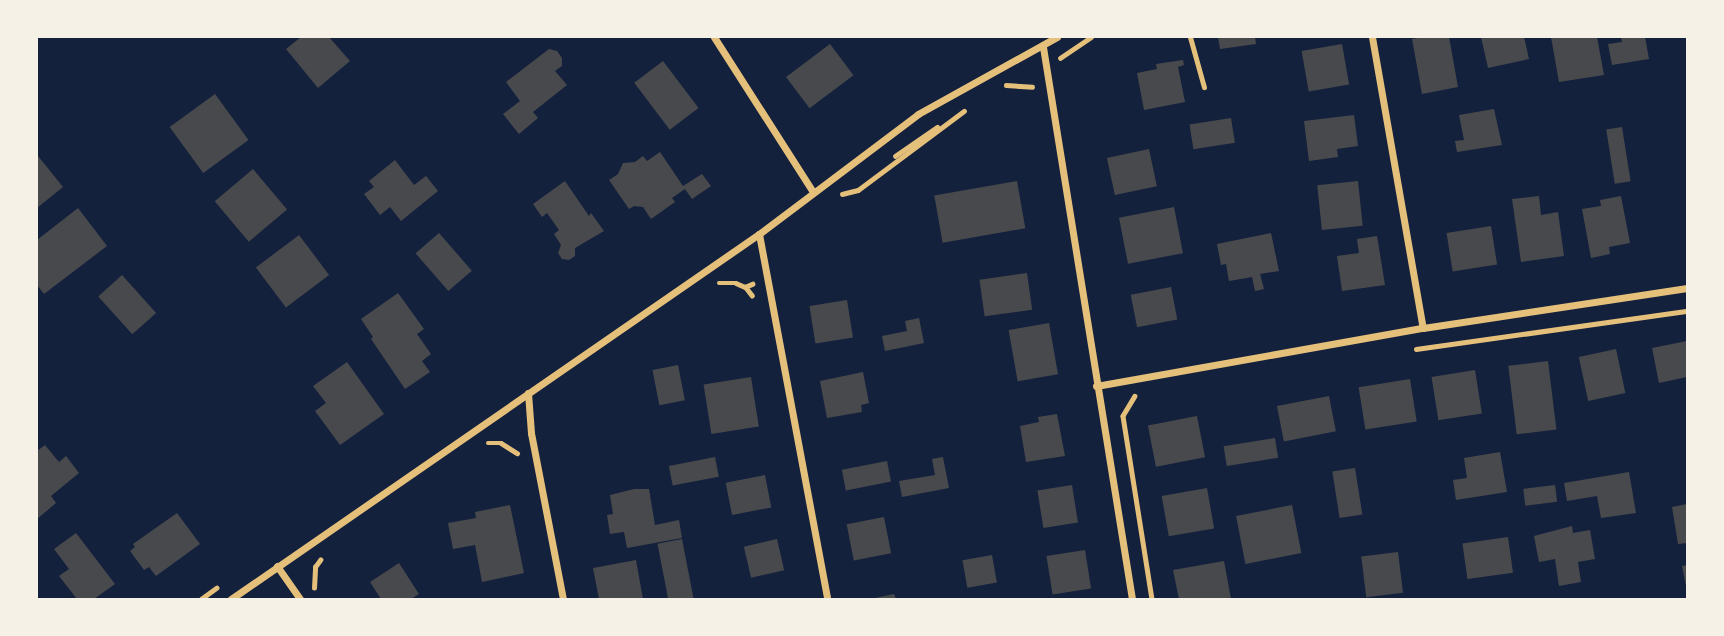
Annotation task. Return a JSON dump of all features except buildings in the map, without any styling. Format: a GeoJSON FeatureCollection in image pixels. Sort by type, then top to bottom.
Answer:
{"type":"FeatureCollection","features":[{"type":"Feature","properties":{"kind":"street"},"geometry":{"type":"LineString","coordinates":[[714,37],[813,192]]}},
{"type":"Feature","properties":{"kind":"street"},"geometry":{"type":"LineString","coordinates":[[231,599],[759,233],[918,114],[1057,37]]}},
{"type":"Feature","properties":{"kind":"street"},"geometry":{"type":"LineString","coordinates":[[1372,37],[1423,328]]}},
{"type":"Feature","properties":{"kind":"street"},"geometry":{"type":"LineString","coordinates":[[1043,47],[1132,599]]}},
{"type":"Feature","properties":{"kind":"street"},"geometry":{"type":"LineString","coordinates":[[759,233],[827,599]]}},
{"type":"Feature","properties":{"kind":"street"},"geometry":{"type":"LineString","coordinates":[[1096,386],[1423,328],[1687,288]]}},
{"type":"Feature","properties":{"kind":"street"},"geometry":{"type":"LineString","coordinates":[[528,393],[531,433],[563,599]]}},
{"type":"Feature","properties":{"kind":"street"},"geometry":{"type":"LineString","coordinates":[[277,566],[300,599]]}},
{"type":"Feature","properties":{"kind":"lane"},"geometry":{"type":"LineString","coordinates":[[1190,37],[1204,87]]}},
{"type":"Feature","properties":{"kind":"path"},"geometry":{"type":"LineString","coordinates":[[998,85],[1032,87],[1035,101]]}},
{"type":"Feature","properties":{"kind":"path"},"geometry":{"type":"LineString","coordinates":[[837,196],[858,190],[966,109]]}},
{"type":"Feature","properties":{"kind":"path"},"geometry":{"type":"LineString","coordinates":[[1410,350],[1687,311]]}},
{"type":"Feature","properties":{"kind":"path"},"geometry":{"type":"LineString","coordinates":[[1147,392],[1136,396],[1123,416],[1152,599]]}},
{"type":"Feature","properties":{"kind":"path"},"geometry":{"type":"LineString","coordinates":[[478,447],[501,443],[511,447],[520,460]]}}]}
